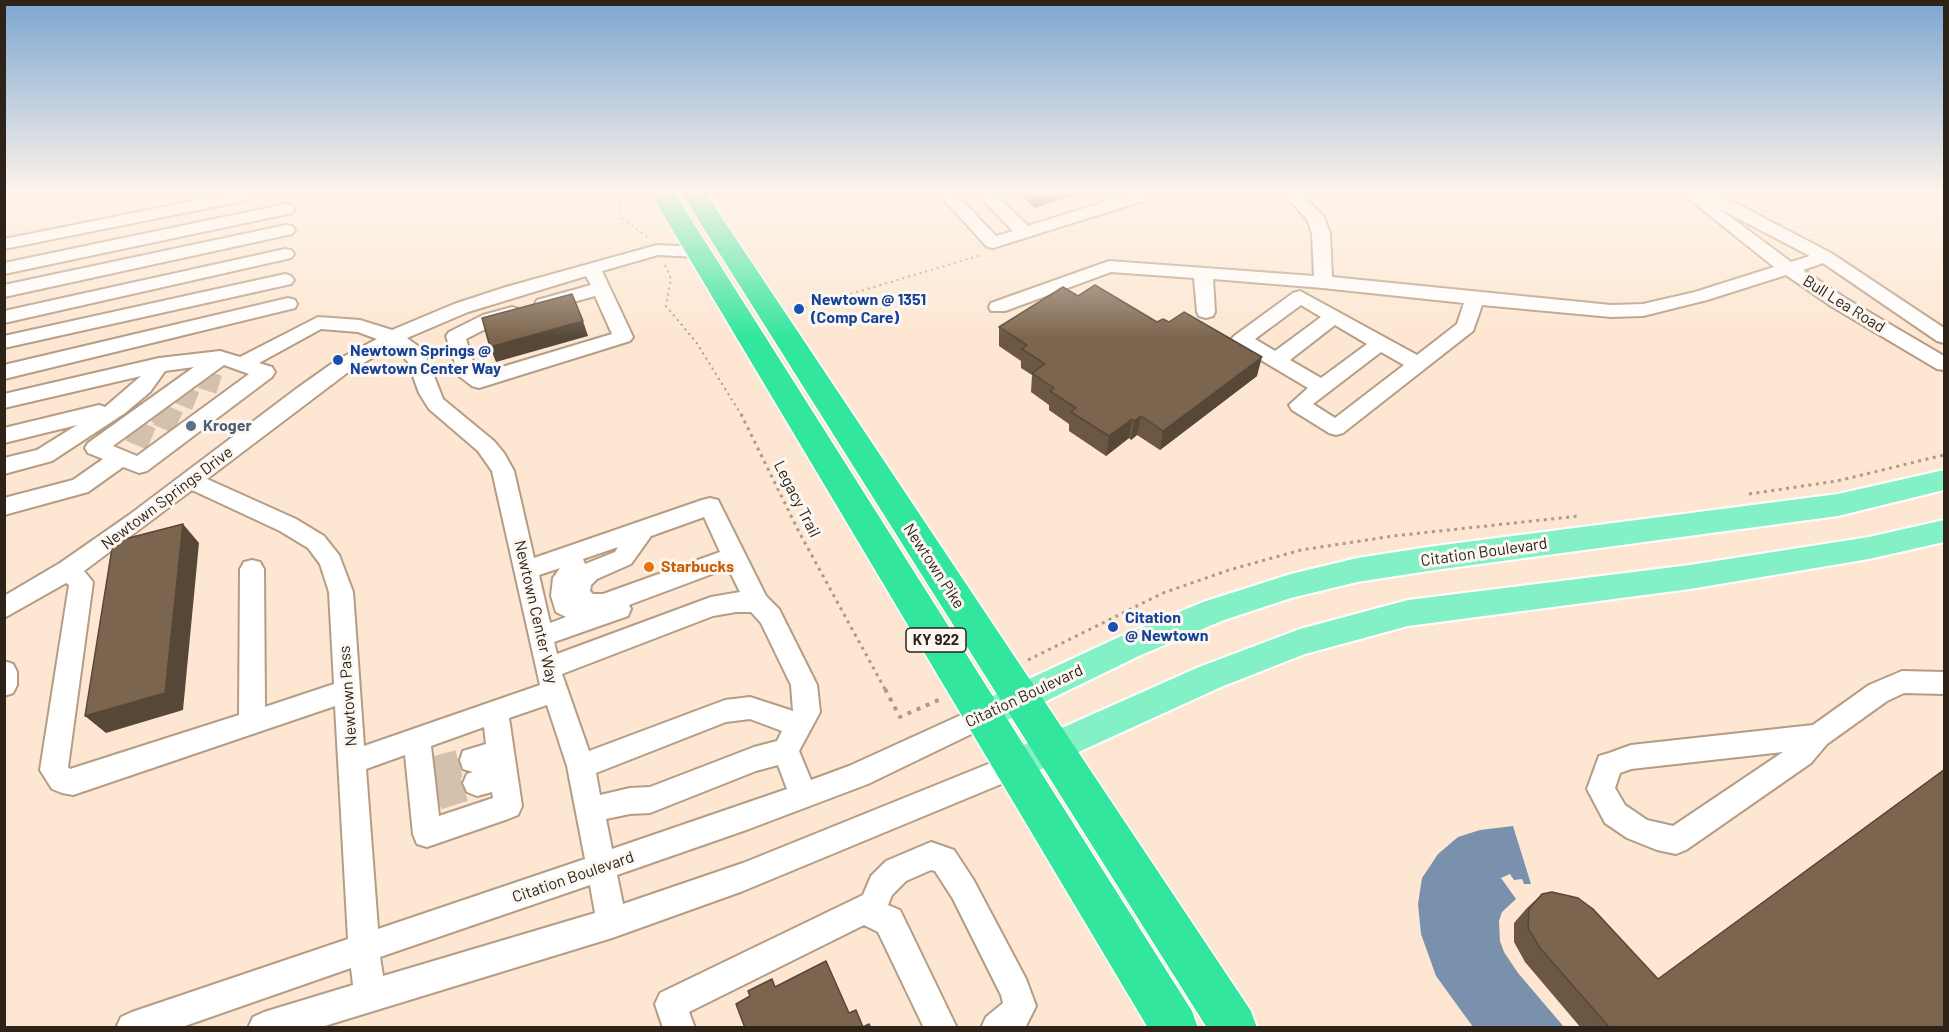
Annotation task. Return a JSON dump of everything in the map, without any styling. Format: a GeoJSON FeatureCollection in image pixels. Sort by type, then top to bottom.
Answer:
{"type":"FeatureCollection","features":[{"type":"Feature","properties":{"kind":"highway","name":"KY 922"},"geometry":{"type":"LineString","coordinates":[[692,242],[1175,1028]]}},
{"type":"Feature","properties":{"kind":"highway","name":"Newtown Pike"},"geometry":{"type":"LineString","coordinates":[[725,242],[1234,1028]]}},
{"type":"Feature","properties":{"kind":"main road","name":"Citation Boulevard"},"geometry":{"type":"LineString","coordinates":[[983,716],[1130,646],[1214,610],[1291,586],[1446,557],[1838,505],[1944,480]]}},
{"type":"Feature","properties":{"kind":"main road"},"geometry":{"type":"LineString","coordinates":[[1013,766],[1210,677],[1280,650],[1408,613],[1690,578],[1869,548],[1944,531]]}},
{"type":"Feature","properties":{"kind":"street"},"geometry":{"type":"LineString","coordinates":[[4,269],[115,242]]}},
{"type":"Feature","properties":{"kind":"street"},"geometry":{"type":"LineString","coordinates":[[4,291],[230,242]]}},
{"type":"Feature","properties":{"kind":"street"},"geometry":{"type":"LineString","coordinates":[[285,242],[285,280],[292,315],[318,323],[360,326],[395,338]]}},
{"type":"Feature","properties":{"kind":"street","name":"Newtown Springs Drive"},"geometry":{"type":"LineString","coordinates":[[658,251],[685,242]]}},
{"type":"Feature","properties":{"kind":"street","name":"Newtown Springs Drive"},"geometry":{"type":"LineString","coordinates":[[4,608],[68,570],[192,481],[303,394],[344,365],[395,338],[461,308],[685,242]]}},
{"type":"Feature","properties":{"kind":"street"},"geometry":{"type":"LineString","coordinates":[[1321,242],[1323,282]]}},
{"type":"Feature","properties":{"kind":"street","name":"Bull Lea Road"},"geometry":{"type":"LineString","coordinates":[[1754,242],[1838,302],[1944,364]]}},
{"type":"Feature","properties":{"kind":"street","name":"Bull Lea Road"},"geometry":{"type":"LineString","coordinates":[[1798,242],[1825,257],[1944,337]]}},
{"type":"Feature","properties":{"kind":"street"},"geometry":{"type":"LineString","coordinates":[[4,317],[285,254]]}},
{"type":"Feature","properties":{"kind":"street"},"geometry":{"type":"LineString","coordinates":[[1322,387],[1241,340],[1299,289],[1323,282],[1611,311],[1643,310],[1700,296],[1825,257]]}},
{"type":"Feature","properties":{"kind":"street"},"geometry":{"type":"LineString","coordinates":[[998,307],[1109,266],[1203,274],[1299,289],[1334,317],[1417,364]]}},
{"type":"Feature","properties":{"kind":"street"},"geometry":{"type":"LineString","coordinates":[[592,268],[602,288],[623,337],[479,381],[466,371],[456,336],[490,319],[602,288]]}},
{"type":"Feature","properties":{"kind":"street"},"geometry":{"type":"LineString","coordinates":[[1203,274],[1206,312]]}},
{"type":"Feature","properties":{"kind":"street"},"geometry":{"type":"LineString","coordinates":[[4,342],[285,280]]}},
{"type":"Feature","properties":{"kind":"street"},"geometry":{"type":"LineString","coordinates":[[1380,343],[1299,405],[1336,428],[1466,327],[1475,298]]}},
{"type":"Feature","properties":{"kind":"street"},"geometry":{"type":"LineString","coordinates":[[4,372],[288,303]]}},
{"type":"Feature","properties":{"kind":"street"},"geometry":{"type":"LineString","coordinates":[[1276,360],[1334,317]]}},
{"type":"Feature","properties":{"kind":"street"},"geometry":{"type":"LineString","coordinates":[[242,364],[318,323]]}},
{"type":"Feature","properties":{"kind":"street","name":"Newtown Center Way"},"geometry":{"type":"LineString","coordinates":[[395,338],[411,351],[418,361],[429,393],[436,404],[496,458],[503,471],[552,679],[581,766],[612,923]]}},
{"type":"Feature","properties":{"kind":"street"},"geometry":{"type":"LineString","coordinates":[[4,401],[159,365],[221,357],[265,372],[232,390],[184,425],[160,443],[139,465],[96,448],[128,429],[221,357]]}},
{"type":"Feature","properties":{"kind":"street"},"geometry":{"type":"LineString","coordinates":[[4,466],[44,456],[118,408],[143,387],[159,365]]}},
{"type":"Feature","properties":{"kind":"street"},"geometry":{"type":"LineString","coordinates":[[4,436],[118,408]]}},
{"type":"Feature","properties":{"kind":"street"},"geometry":{"type":"LineString","coordinates":[[4,507],[80,486],[119,459]]}},
{"type":"Feature","properties":{"kind":"street","name":"Newtown Pass"},"geometry":{"type":"LineString","coordinates":[[192,481],[288,525],[316,542],[331,561],[341,592],[364,950],[370,994]]}},
{"type":"Feature","properties":{"kind":"street"},"geometry":{"type":"LineString","coordinates":[[526,570],[710,506],[757,603],[770,616],[804,685],[807,712],[786,751],[803,796]]}},
{"type":"Feature","properties":{"kind":"street"},"geometry":{"type":"LineString","coordinates":[[643,529],[623,558],[589,572],[582,579],[578,588],[579,595],[587,603],[604,604],[737,562]]}},
{"type":"Feature","properties":{"kind":"street"},"geometry":{"type":"LineString","coordinates":[[591,547],[566,578],[563,596],[565,605],[574,610],[602,615]]}},
{"type":"Feature","properties":{"kind":"street"},"geometry":{"type":"LineString","coordinates":[[541,636],[602,615],[737,562]]}},
{"type":"Feature","properties":{"kind":"street"},"geometry":{"type":"LineString","coordinates":[[252,569],[252,723]]}},
{"type":"Feature","properties":{"kind":"street"},"geometry":{"type":"LineString","coordinates":[[68,570],[81,582],[54,770],[62,780],[73,782],[348,691]]}},
{"type":"Feature","properties":{"kind":"street"},"geometry":{"type":"LineString","coordinates":[[352,762],[495,712],[552,679],[711,607],[736,602],[757,603]]}},
{"type":"Feature","properties":{"kind":"street"},"geometry":{"type":"LineString","coordinates":[[4,672],[4,686]]}},
{"type":"Feature","properties":{"kind":"street"},"geometry":{"type":"LineString","coordinates":[[1818,736],[1631,757],[1609,765],[1601,789],[1615,814],[1637,829],[1658,837],[1676,840],[1802,754],[1818,736],[1878,693],[1902,682],[1944,683]]}},
{"type":"Feature","properties":{"kind":"street"},"geometry":{"type":"LineString","coordinates":[[581,766],[724,711],[750,708],[799,725]]}},
{"type":"Feature","properties":{"kind":"street"},"geometry":{"type":"LineString","coordinates":[[417,739],[428,785],[427,834],[508,806],[495,712]]}},
{"type":"Feature","properties":{"kind":"street","name":"Citation Boulevard"},"geometry":{"type":"LineString","coordinates":[[132,1028],[364,950],[803,796],[858,775],[983,716]]}},
{"type":"Feature","properties":{"kind":"street"},"geometry":{"type":"LineString","coordinates":[[589,810],[630,801],[650,801],[754,759],[786,751]]}},
{"type":"Feature","properties":{"kind":"street"},"geometry":{"type":"LineString","coordinates":[[475,772],[503,764]]}},
{"type":"Feature","properties":{"kind":"street"},"geometry":{"type":"LineString","coordinates":[[264,1028],[370,994],[612,923],[743,877],[1013,766]]}},
{"type":"Feature","properties":{"kind":"street"},"geometry":{"type":"LineString","coordinates":[[871,912],[881,886],[896,871],[931,856],[944,860],[963,889],[1015,990],[1020,1006],[1013,1017],[997,1028]]}},
{"type":"Feature","properties":{"kind":"street"},"geometry":{"type":"LineString","coordinates":[[679,1028],[670,1004],[864,909],[889,921],[940,1028]]}},
{"type":"Feature","properties":{"kind":"path"},"geometry":{"type":"LineString","coordinates":[[652,242],[658,251]]}},
{"type":"Feature","properties":{"kind":"path"},"geometry":{"type":"LineString","coordinates":[[789,312],[978,256],[982,249],[993,243]]}},
{"type":"Feature","properties":{"kind":"path","name":"Legacy Trail"},"geometry":{"type":"LineString","coordinates":[[658,251],[671,279],[666,306],[696,342],[744,419],[799,532],[900,717],[941,699]]}},
{"type":"Feature","properties":{"kind":"water"},"geometry":{"type":"Polygon","coordinates":[[[1513,826],[1531,884],[1524,884],[1522,879],[1514,880],[1510,874],[1501,878],[1516,899],[1502,912],[1499,921],[1500,941],[1504,952],[1518,973],[1564,1027],[1473,1027],[1436,976],[1421,934],[1418,904],[1422,878],[1438,854],[1458,837],[1480,830],[1513,826]]]}},
{"type":"Feature","properties":{"kind":"building"},"geometry":{"type":"Polygon","coordinates":[[[1095,285],[1157,322],[1163,319],[1169,322],[1184,312],[1262,357],[1163,431],[1141,416],[1134,421],[1132,419],[1109,436],[1071,412],[1076,408],[1050,391],[1054,388],[1032,373],[1045,364],[1022,349],[1027,345],[999,327],[1063,287],[1078,296],[1095,285]]]}},
{"type":"Feature","properties":{"kind":"building"},"geometry":{"type":"Polygon","coordinates":[[[572,294],[583,321],[490,347],[482,318],[572,294]]]}},
{"type":"Feature","properties":{"kind":"building"},"geometry":{"type":"Polygon","coordinates":[[[183,524],[165,693],[85,716],[113,542],[183,524]]]}},
{"type":"Feature","properties":{"kind":"building"},"geometry":{"type":"Polygon","coordinates":[[[1944,770],[1944,1028],[1610,1028],[1540,948],[1528,928],[1529,909],[1542,894],[1552,892],[1578,898],[1593,909],[1658,979],[1944,770]]]}},
{"type":"Feature","properties":{"kind":"building"},"geometry":{"type":"Polygon","coordinates":[[[826,961],[849,1013],[856,1010],[863,1027],[869,1024],[871,1028],[745,1028],[736,1004],[750,996],[748,991],[772,979],[775,987],[826,961]]]}},
{"type":"Feature","properties":{"kind":"tunnel"},"geometry":{"type":"LineString","coordinates":[[201,379],[226,387]]}},
{"type":"Feature","properties":{"kind":"tunnel"},"geometry":{"type":"LineString","coordinates":[[178,394],[203,404]]}},
{"type":"Feature","properties":{"kind":"tunnel"},"geometry":{"type":"LineString","coordinates":[[155,413],[162,416]]}},
{"type":"Feature","properties":{"kind":"tunnel"},"geometry":{"type":"LineString","coordinates":[[158,414],[178,423]]}},
{"type":"Feature","properties":{"kind":"tunnel"},"geometry":{"type":"LineString","coordinates":[[130,430],[154,440]]}},
{"type":"Feature","properties":{"kind":"tunnel"},"geometry":{"type":"LineString","coordinates":[[432,771],[473,760]]}},
{"type":"Feature","properties":{"kind":"tunnel"},"geometry":{"type":"LineString","coordinates":[[437,796],[477,783]]}},
{"type":"Feature","properties":{"kind":"place","name":"Newtown @ 1351 (Comp Care)"},"geometry":{"type":"Point","coordinates":[799,309]}},
{"type":"Feature","properties":{"kind":"place","name":"Newtown Springs @ Newtown Center Way"},"geometry":{"type":"Point","coordinates":[338,360]}},
{"type":"Feature","properties":{"kind":"place","name":"Kroger"},"geometry":{"type":"Point","coordinates":[191,426]}},
{"type":"Feature","properties":{"kind":"place","name":"Starbucks"},"geometry":{"type":"Point","coordinates":[649,567]}},
{"type":"Feature","properties":{"kind":"place","name":"Citation @ Newtown"},"geometry":{"type":"Point","coordinates":[1113,627]}}]}
